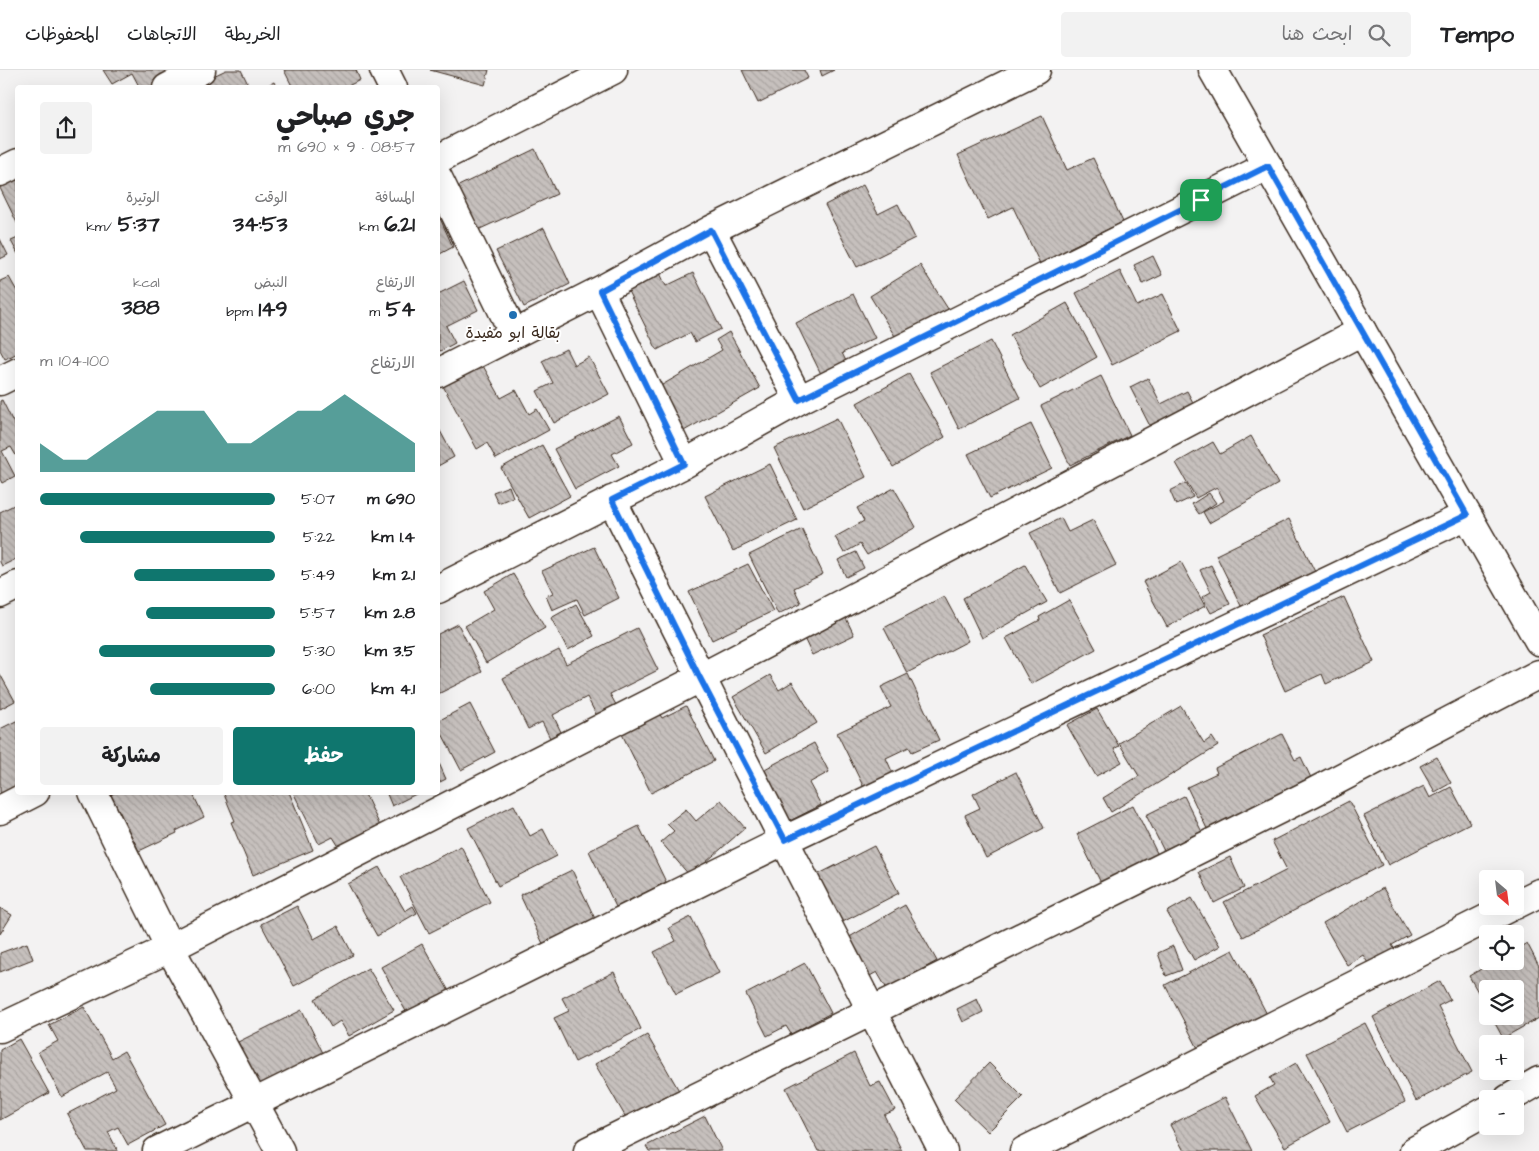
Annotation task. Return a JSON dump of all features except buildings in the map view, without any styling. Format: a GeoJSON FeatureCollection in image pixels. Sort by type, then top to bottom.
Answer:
{"type":"FeatureCollection","features":[{"type":"Feature","properties":{"kind":"street"},"geometry":{"type":"LineString","coordinates":[[173,85],[201,70]]}},
{"type":"Feature","properties":{"kind":"street"},"geometry":{"type":"LineString","coordinates":[[384,70],[392,85]]}},
{"type":"Feature","properties":{"kind":"street"},"geometry":{"type":"LineString","coordinates":[[440,158],[614,70]]}},
{"type":"Feature","properties":{"kind":"street"},"geometry":{"type":"LineString","coordinates":[[440,372],[600,291],[711,230],[1036,70]]}},
{"type":"Feature","properties":{"kind":"street"},"geometry":{"type":"LineString","coordinates":[[1213,70],[1539,641]]}},
{"type":"Feature","properties":{"kind":"street"},"geometry":{"type":"LineString","coordinates":[[0,172],[15,165]]}},
{"type":"Feature","properties":{"kind":"street"},"geometry":{"type":"LineString","coordinates":[[440,588],[684,464],[799,400],[1268,166]]}},
{"type":"Feature","properties":{"kind":"street"},"geometry":{"type":"LineString","coordinates":[[440,182],[514,334]]}},
{"type":"Feature","properties":{"kind":"street"},"geometry":{"type":"LineString","coordinates":[[711,230],[799,400]]}},
{"type":"Feature","properties":{"kind":"street"},"geometry":{"type":"LineString","coordinates":[[600,291],[684,464]]}},
{"type":"Feature","properties":{"kind":"street"},"geometry":{"type":"LineString","coordinates":[[0,1028],[170,948],[700,678],[1362,331]]}},
{"type":"Feature","properties":{"kind":"street"},"geometry":{"type":"LineString","coordinates":[[0,381],[15,374]]}},
{"type":"Feature","properties":{"kind":"street"},"geometry":{"type":"LineString","coordinates":[[612,500],[700,678],[785,840],[943,1151]]}},
{"type":"Feature","properties":{"kind":"street"},"geometry":{"type":"LineString","coordinates":[[157,1151],[785,840],[1467,515]]}},
{"type":"Feature","properties":{"kind":"street"},"geometry":{"type":"LineString","coordinates":[[588,1151],[1303,797],[1539,674]]}},
{"type":"Feature","properties":{"kind":"street"},"geometry":{"type":"LineString","coordinates":[[0,810],[29,795]]}},
{"type":"Feature","properties":{"kind":"street"},"geometry":{"type":"LineString","coordinates":[[94,795],[170,948],[280,1151]]}},
{"type":"Feature","properties":{"kind":"street"},"geometry":{"type":"LineString","coordinates":[[1524,900],[1539,892]]}},
{"type":"Feature","properties":{"kind":"street"},"geometry":{"type":"LineString","coordinates":[[1024,1151],[1494,915]]}},
{"type":"Feature","properties":{"kind":"street"},"geometry":{"type":"LineString","coordinates":[[1524,1090],[1539,1081]]}},
{"type":"Feature","properties":{"kind":"street"},"geometry":{"type":"LineString","coordinates":[[1414,1151],[1479,1115]]}},
{"type":"Feature","properties":{"kind":"place","name":"بقالة ابو مفيدة"},"geometry":{"type":"Point","coordinates":[513,315]}},
{"type":"Feature","properties":{"kind":"route"},"geometry":{"type":"LineString","coordinates":[[1268,166],[1467,515],[785,840],[700,678],[612,500],[684,464],[600,291],[711,230],[799,400],[1201,200],[1268,166]]}}]}
